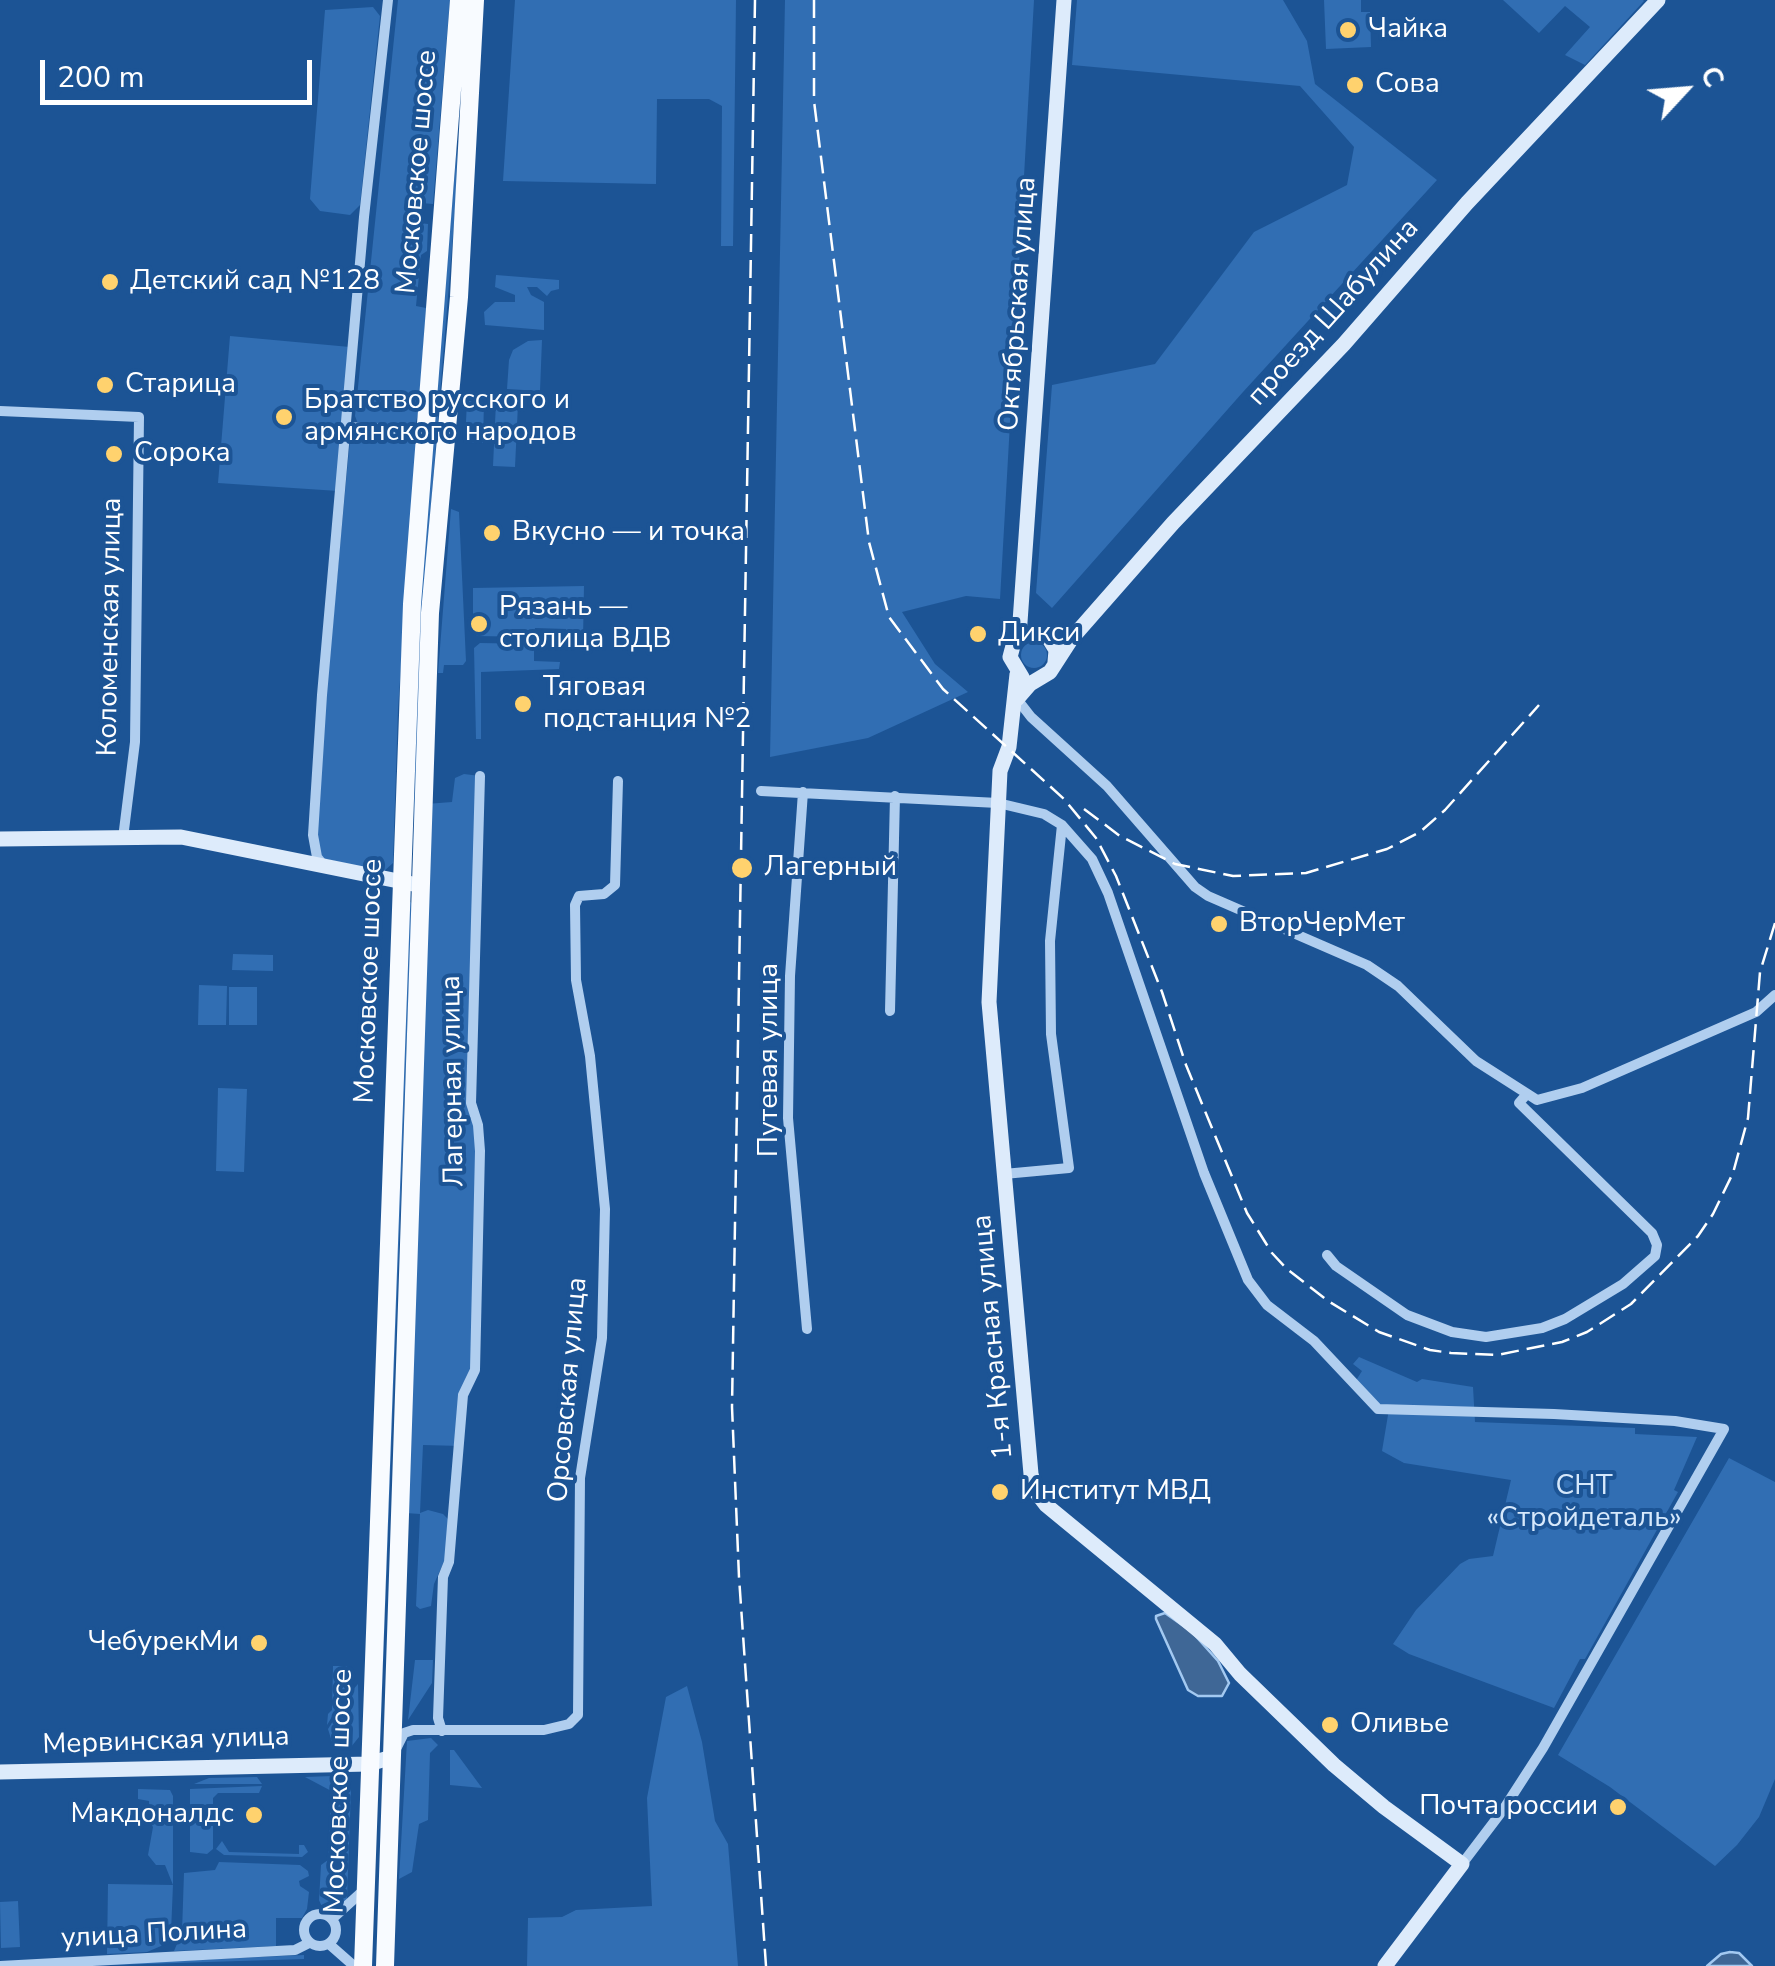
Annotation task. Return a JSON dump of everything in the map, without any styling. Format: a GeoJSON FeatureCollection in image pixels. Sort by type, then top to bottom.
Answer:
{"type":"FeatureCollection","features":[{"type":"Feature","properties":{"kind":"main road","name":"Московское шоссе"},"geometry":{"type":"LineString","coordinates":[[363,1966],[412,604],[459,0]]}},
{"type":"Feature","properties":{"kind":"main road","name":"Московское шоссе"},"geometry":{"type":"LineString","coordinates":[[384,1966],[430,613],[459,297],[475,0]]}},
{"type":"Feature","properties":{"kind":"street"},"geometry":{"type":"LineString","coordinates":[[325,867],[316,857],[313,835],[364,218],[388,0]]}},
{"type":"Feature","properties":{"kind":"street","name":"Октябрьская улица"},"geometry":{"type":"LineString","coordinates":[[1026,634],[1021,612],[1064,0]]}},
{"type":"Feature","properties":{"kind":"street","name":"проезд Шабулина"},"geometry":{"type":"LineString","coordinates":[[1016,699],[1036,678],[1050,672],[1072,638],[1173,523],[1344,344],[1467,203],[1658,0]]}},
{"type":"Feature","properties":{"kind":"street","name":"Коломенская улица"},"geometry":{"type":"LineString","coordinates":[[0,411],[138,417],[135,742],[123,838]]}},
{"type":"Feature","properties":{"kind":"street"},"geometry":{"type":"LineString","coordinates":[[348,427],[423,431]]}},
{"type":"Feature","properties":{"kind":"street"},"geometry":{"type":"LineString","coordinates":[[1036,678],[1017,674],[1010,657],[1010,649],[1026,634],[1048,637],[1053,642],[1054,666]]}},
{"type":"Feature","properties":{"kind":"street"},"geometry":{"type":"LineString","coordinates":[[1053,642],[1068,642],[1072,638]]}},
{"type":"Feature","properties":{"kind":"street","name":"1-я Красная улица"},"geometry":{"type":"LineString","coordinates":[[1017,674],[1009,747],[1000,771],[989,1002],[1031,1474],[1036,1492],[1046,1505],[1214,1644],[1334,1765],[1462,1864]]}},
{"type":"Feature","properties":{"kind":"street"},"geometry":{"type":"LineString","coordinates":[[1016,699],[1107,786],[1195,887],[1368,965],[1398,986],[1476,1061],[1526,1096],[1537,1100],[1582,1088],[1756,1012],[1775,995]]}},
{"type":"Feature","properties":{"kind":"street","name":"Лагерная улица"},"geometry":{"type":"LineString","coordinates":[[442,1731],[438,1718],[443,1577],[449,1562],[450,1513],[461,1446],[463,1395],[475,1370],[480,1151],[478,1125],[470,1103],[480,776]]}},
{"type":"Feature","properties":{"kind":"street","name":"Орсовская улица"},"geometry":{"type":"LineString","coordinates":[[442,1731],[558,1728],[575,1720],[580,1706],[580,1478],[602,1338],[605,1209],[590,1056],[576,980],[576,904],[578,896],[604,894],[616,885],[618,782]]}},
{"type":"Feature","properties":{"kind":"street"},"geometry":{"type":"LineString","coordinates":[[762,790],[998,803],[1044,814],[1062,825],[1092,859],[1108,893],[1204,1173],[1248,1280],[1267,1305],[1314,1341],[1378,1409],[1554,1414],[1675,1421],[1724,1429],[1555,1727],[1503,1810],[1385,1966]]}},
{"type":"Feature","properties":{"kind":"street","name":"Путевая улица"},"geometry":{"type":"LineString","coordinates":[[803,792],[790,976],[788,1118],[807,1329]]}},
{"type":"Feature","properties":{"kind":"street"},"geometry":{"type":"LineString","coordinates":[[890,1011],[896,796]]}},
{"type":"Feature","properties":{"kind":"street"},"geometry":{"type":"LineString","coordinates":[[1004,1174],[1069,1168],[1051,1034],[1050,941],[1062,825]]}},
{"type":"Feature","properties":{"kind":"street"},"geometry":{"type":"LineString","coordinates":[[0,839],[181,837],[422,886]]}},
{"type":"Feature","properties":{"kind":"street"},"geometry":{"type":"LineString","coordinates":[[1327,1255],[1336,1266],[1407,1315],[1452,1332],[1486,1337],[1515,1334],[1565,1319],[1623,1284],[1655,1256],[1657,1245],[1652,1232],[1520,1103],[1526,1096]]}},
{"type":"Feature","properties":{"kind":"street"},"geometry":{"type":"LineString","coordinates":[[392,1757],[408,1730],[442,1731]]}},
{"type":"Feature","properties":{"kind":"street","name":"Мервинская улица"},"geometry":{"type":"LineString","coordinates":[[0,1772],[368,1764],[392,1757]]}},
{"type":"Feature","properties":{"kind":"street"},"geometry":{"type":"LineString","coordinates":[[332,1919],[365,1889]]}},
{"type":"Feature","properties":{"kind":"street"},"geometry":{"type":"LineString","coordinates":[[319,1914],[332,1919],[336,1932],[329,1944],[319,1947],[309,1943],[304,1934],[306,1920],[319,1914]]}},
{"type":"Feature","properties":{"kind":"street","name":"улица Полина"},"geometry":{"type":"LineString","coordinates":[[0,1966],[296,1950],[309,1943]]}},
{"type":"Feature","properties":{"kind":"street"},"geometry":{"type":"LineString","coordinates":[[329,1944],[354,1966]]}},
{"type":"Feature","properties":{"kind":"green space"},"geometry":{"type":"Polygon","coordinates":[[[398,0],[450,0],[433,204],[421,203],[419,223],[428,224],[416,306],[426,308],[419,411],[415,425],[408,426],[358,424],[355,416],[398,0]]]}},
{"type":"Feature","properties":{"kind":"green space"},"geometry":{"type":"Polygon","coordinates":[[[515,0],[736,0],[733,246],[721,246],[722,106],[709,99],[657,99],[656,184],[503,181],[515,0]]]}},
{"type":"Feature","properties":{"kind":"green space"},"geometry":{"type":"Polygon","coordinates":[[[785,0],[1034,0],[1000,599],[966,596],[902,612],[935,664],[968,692],[868,738],[770,757],[785,0]]]}},
{"type":"Feature","properties":{"kind":"green space"},"geometry":{"type":"Polygon","coordinates":[[[1077,0],[1283,0],[1307,41],[1315,84],[1437,180],[1052,608],[1036,593],[1052,385],[1155,364],[1254,232],[1347,185],[1354,147],[1300,86],[1072,65],[1077,0]]]}},
{"type":"Feature","properties":{"kind":"green space","name":"Чайка"},"geometry":{"type":"Polygon","coordinates":[[[1324,0],[1361,0],[1361,12],[1370,12],[1371,47],[1326,49],[1324,0]]]}},
{"type":"Feature","properties":{"kind":"green space"},"geometry":{"type":"Polygon","coordinates":[[[1503,0],[1644,1],[1585,65],[1565,55],[1590,27],[1565,6],[1539,33],[1503,0]]]}},
{"type":"Feature","properties":{"kind":"green space"},"geometry":{"type":"Polygon","coordinates":[[[373,7],[380,16],[360,205],[350,215],[320,211],[310,199],[325,10],[373,7]]]}},
{"type":"Feature","properties":{"kind":"green space"},"geometry":{"type":"Polygon","coordinates":[[[457,146],[423,604],[413,873],[418,602],[457,146]]]}},
{"type":"Feature","properties":{"kind":"green space"},"geometry":{"type":"Polygon","coordinates":[[[496,275],[559,280],[559,289],[547,296],[537,287],[527,287],[531,295],[544,302],[544,330],[485,325],[484,312],[495,302],[515,302],[515,295],[495,287],[496,275]]]}},
{"type":"Feature","properties":{"kind":"green space"},"geometry":{"type":"Polygon","coordinates":[[[230,336],[350,347],[338,491],[218,483],[230,336]]]}},
{"type":"Feature","properties":{"kind":"green space"},"geometry":{"type":"Polygon","coordinates":[[[542,340],[540,391],[507,389],[513,350],[528,341],[542,340]]]}},
{"type":"Feature","properties":{"kind":"green space"},"geometry":{"type":"Polygon","coordinates":[[[467,401],[484,402],[483,443],[465,442],[467,401]]]}},
{"type":"Feature","properties":{"kind":"green space"},"geometry":{"type":"Polygon","coordinates":[[[496,402],[518,404],[515,467],[493,466],[496,402]]]}},
{"type":"Feature","properties":{"kind":"green space"},"geometry":{"type":"Polygon","coordinates":[[[364,432],[408,434],[417,441],[398,709],[393,863],[383,872],[321,858],[317,835],[321,749],[350,439],[364,432]]]}},
{"type":"Feature","properties":{"kind":"green space"},"geometry":{"type":"Polygon","coordinates":[[[451,509],[459,512],[466,661],[463,665],[444,665],[443,673],[438,673],[451,509]]]}},
{"type":"Feature","properties":{"kind":"green space"},"geometry":{"type":"Polygon","coordinates":[[[584,586],[583,639],[566,639],[566,629],[535,628],[534,637],[477,636],[473,631],[473,588],[584,586]]]}},
{"type":"Feature","properties":{"kind":"green space"},"geometry":{"type":"Polygon","coordinates":[[[1034,642],[1043,646],[1047,655],[1043,664],[1034,668],[1025,664],[1021,655],[1025,646],[1034,642]]]}},
{"type":"Feature","properties":{"kind":"green space"},"geometry":{"type":"Polygon","coordinates":[[[480,643],[534,644],[534,661],[560,662],[559,669],[481,672],[481,739],[476,739],[474,648],[480,643]]]}},
{"type":"Feature","properties":{"kind":"green space"},"geometry":{"type":"Polygon","coordinates":[[[464,774],[480,776],[471,1103],[478,1125],[475,1370],[468,1383],[461,1446],[423,1445],[420,1513],[428,1510],[448,1519],[446,1557],[434,1584],[431,1606],[420,1609],[416,1606],[420,1514],[406,1513],[426,804],[452,802],[455,778],[464,774]]]}},
{"type":"Feature","properties":{"kind":"green space"},"geometry":{"type":"Polygon","coordinates":[[[409,901],[412,903],[380,1745],[380,1744],[409,901]]]}},
{"type":"Feature","properties":{"kind":"green space"},"geometry":{"type":"Polygon","coordinates":[[[233,954],[273,955],[273,971],[232,970],[233,954]]]}},
{"type":"Feature","properties":{"kind":"green space"},"geometry":{"type":"Polygon","coordinates":[[[199,985],[227,986],[226,1025],[198,1025],[199,985]]]}},
{"type":"Feature","properties":{"kind":"green space"},"geometry":{"type":"Polygon","coordinates":[[[229,987],[257,987],[257,1025],[229,1025],[229,987]]]}},
{"type":"Feature","properties":{"kind":"green space"},"geometry":{"type":"Polygon","coordinates":[[[218,1088],[247,1089],[244,1172],[216,1171],[218,1088]]]}},
{"type":"Feature","properties":{"kind":"green space","name":"СНТ «Стройдеталь»"},"geometry":{"type":"Polygon","coordinates":[[[1359,1357],[1417,1382],[1422,1379],[1473,1387],[1475,1422],[1635,1428],[1635,1434],[1697,1437],[1674,1490],[1678,1492],[1554,1708],[1409,1654],[1393,1644],[1416,1610],[1460,1564],[1493,1556],[1511,1480],[1404,1463],[1382,1451],[1389,1409],[1371,1400],[1355,1382],[1362,1371],[1353,1364],[1359,1357]]]}},
{"type":"Feature","properties":{"kind":"green space","name":"СНТ «Стройдеталь»"},"geometry":{"type":"Polygon","coordinates":[[[1729,1458],[1775,1482],[1775,1779],[1759,1817],[1715,1866],[1610,1787],[1558,1755],[1729,1458]]]}},
{"type":"Feature","properties":{"kind":"green space"},"geometry":{"type":"Polygon","coordinates":[[[415,1660],[433,1660],[432,1683],[408,1720],[415,1660]]]}},
{"type":"Feature","properties":{"kind":"green space"},"geometry":{"type":"Polygon","coordinates":[[[333,1666],[347,1666],[350,1687],[327,1725],[332,1710],[333,1666]]]}},
{"type":"Feature","properties":{"kind":"green space"},"geometry":{"type":"Polygon","coordinates":[[[358,1684],[359,1737],[351,1747],[351,1692],[358,1684]]]}},
{"type":"Feature","properties":{"kind":"green space"},"geometry":{"type":"Polygon","coordinates":[[[687,1686],[702,1742],[715,1821],[728,1844],[738,1966],[527,1966],[528,1918],[562,1917],[576,1910],[652,1906],[647,1798],[666,1697],[687,1686]]]}},
{"type":"Feature","properties":{"kind":"green space"},"geometry":{"type":"Polygon","coordinates":[[[349,1696],[349,1741],[332,1742],[328,1729],[349,1696]]]}},
{"type":"Feature","properties":{"kind":"green space"},"geometry":{"type":"Polygon","coordinates":[[[431,1738],[438,1745],[430,1753],[428,1820],[419,1824],[412,1872],[399,1879],[407,1741],[431,1738]]]}},
{"type":"Feature","properties":{"kind":"green space"},"geometry":{"type":"Polygon","coordinates":[[[450,1750],[454,1750],[482,1788],[450,1785],[450,1750]]]}},
{"type":"Feature","properties":{"kind":"green space"},"geometry":{"type":"Polygon","coordinates":[[[257,1777],[262,1784],[194,1784],[209,1778],[257,1777]]]}},
{"type":"Feature","properties":{"kind":"green space"},"geometry":{"type":"Polygon","coordinates":[[[305,1777],[344,1779],[351,1789],[347,1899],[343,1907],[337,1794],[305,1777]]]}},
{"type":"Feature","properties":{"kind":"green space"},"geometry":{"type":"Polygon","coordinates":[[[262,1786],[259,1793],[218,1793],[213,1798],[213,1849],[207,1854],[190,1852],[190,1789],[262,1786]]]}},
{"type":"Feature","properties":{"kind":"green space"},"geometry":{"type":"Polygon","coordinates":[[[138,1789],[170,1790],[173,1796],[173,1885],[165,1865],[156,1865],[148,1855],[153,1827],[149,1801],[138,1799],[138,1789]]]}},
{"type":"Feature","properties":{"kind":"green space"},"geometry":{"type":"Polygon","coordinates":[[[331,1797],[339,1910],[336,1912],[322,1907],[319,1900],[321,1865],[328,1860],[331,1797]]]}},
{"type":"Feature","properties":{"kind":"green space"},"geometry":{"type":"Polygon","coordinates":[[[222,1841],[229,1852],[299,1854],[299,1845],[304,1845],[308,1852],[302,1857],[224,1855],[216,1849],[222,1841]]]}},
{"type":"Feature","properties":{"kind":"green space"},"geometry":{"type":"Polygon","coordinates":[[[219,1862],[300,1865],[308,1871],[309,1876],[299,1881],[309,1892],[307,1909],[302,1918],[276,1918],[276,1946],[174,1951],[182,1932],[184,1873],[215,1870],[219,1862]]]}},
{"type":"Feature","properties":{"kind":"green space"},"geometry":{"type":"Polygon","coordinates":[[[108,1884],[173,1885],[171,1932],[161,1946],[147,1952],[107,1954],[108,1884]]]}},
{"type":"Feature","properties":{"kind":"green space"},"geometry":{"type":"Polygon","coordinates":[[[18,1901],[20,1947],[1,1948],[0,1902],[18,1901]]]}},
{"type":"Feature","properties":{"kind":"green space"},"geometry":{"type":"Polygon","coordinates":[[[304,1955],[304,1959],[81,1966],[105,1964],[304,1955]]]}},
{"type":"Feature","properties":{"kind":"shaded area"},"geometry":{"type":"Polygon","coordinates":[[[1165,1613],[1192,1632],[1218,1661],[1229,1683],[1222,1696],[1198,1696],[1188,1690],[1156,1619],[1165,1613]]]}},
{"type":"Feature","properties":{"kind":"shaded area"},"geometry":{"type":"Polygon","coordinates":[[[1739,1953],[1752,1966],[1707,1966],[1721,1954],[1739,1953]]]}},
{"type":"Feature","properties":{"kind":"railway"},"geometry":{"type":"LineString","coordinates":[[755,0],[732,1407],[739,1577],[766,1966]]}},
{"type":"Feature","properties":{"kind":"railway"},"geometry":{"type":"LineString","coordinates":[[814,0],[814,101],[869,542],[889,617],[943,689],[1064,799],[1096,838],[1116,876],[1186,1065],[1247,1213],[1287,1269],[1328,1301],[1379,1332],[1451,1353],[1497,1355],[1562,1342],[1587,1332],[1631,1304],[1698,1236],[1733,1173],[1748,1118],[1760,972],[1775,923]]}},
{"type":"Feature","properties":{"kind":"railway"},"geometry":{"type":"LineString","coordinates":[[1084,809],[1120,836],[1175,864],[1233,876],[1306,873],[1387,849],[1420,832],[1445,810],[1539,705]]}},
{"type":"Feature","properties":{"kind":"place","name":"Чайка"},"geometry":{"type":"Point","coordinates":[1348,30]}},
{"type":"Feature","properties":{"kind":"place","name":"Сова"},"geometry":{"type":"Point","coordinates":[1355,85]}},
{"type":"Feature","properties":{"kind":"place","name":"Детский сад №128"},"geometry":{"type":"Point","coordinates":[110,282]}},
{"type":"Feature","properties":{"kind":"place","name":"Старица"},"geometry":{"type":"Point","coordinates":[105,385]}},
{"type":"Feature","properties":{"kind":"place","name":"Братство русского и армянского народов"},"geometry":{"type":"Point","coordinates":[284,417]}},
{"type":"Feature","properties":{"kind":"place","name":"Сорока"},"geometry":{"type":"Point","coordinates":[114,454]}},
{"type":"Feature","properties":{"kind":"place","name":"Вкусно — и точка"},"geometry":{"type":"Point","coordinates":[492,533]}},
{"type":"Feature","properties":{"kind":"place","name":"Рязань — столица ВДВ"},"geometry":{"type":"Point","coordinates":[479,624]}},
{"type":"Feature","properties":{"kind":"place","name":"Дикси"},"geometry":{"type":"Point","coordinates":[978,634]}},
{"type":"Feature","properties":{"kind":"place","name":"Тяговая подстанция №2"},"geometry":{"type":"Point","coordinates":[523,704]}},
{"type":"Feature","properties":{"kind":"place","name":"Лагерный"},"geometry":{"type":"Point","coordinates":[742,868]}},
{"type":"Feature","properties":{"kind":"place","name":"ВторЧерМет"},"geometry":{"type":"Point","coordinates":[1219,924]}},
{"type":"Feature","properties":{"kind":"place","name":"Институт МВД"},"geometry":{"type":"Point","coordinates":[1000,1492]}},
{"type":"Feature","properties":{"kind":"place","name":"ЧебурекМи"},"geometry":{"type":"Point","coordinates":[259,1643]}},
{"type":"Feature","properties":{"kind":"place","name":"Оливье"},"geometry":{"type":"Point","coordinates":[1330,1725]}},
{"type":"Feature","properties":{"kind":"place","name":"Почта россии"},"geometry":{"type":"Point","coordinates":[1618,1807]}},
{"type":"Feature","properties":{"kind":"place","name":"Макдоналдс"},"geometry":{"type":"Point","coordinates":[254,1815]}}]}
